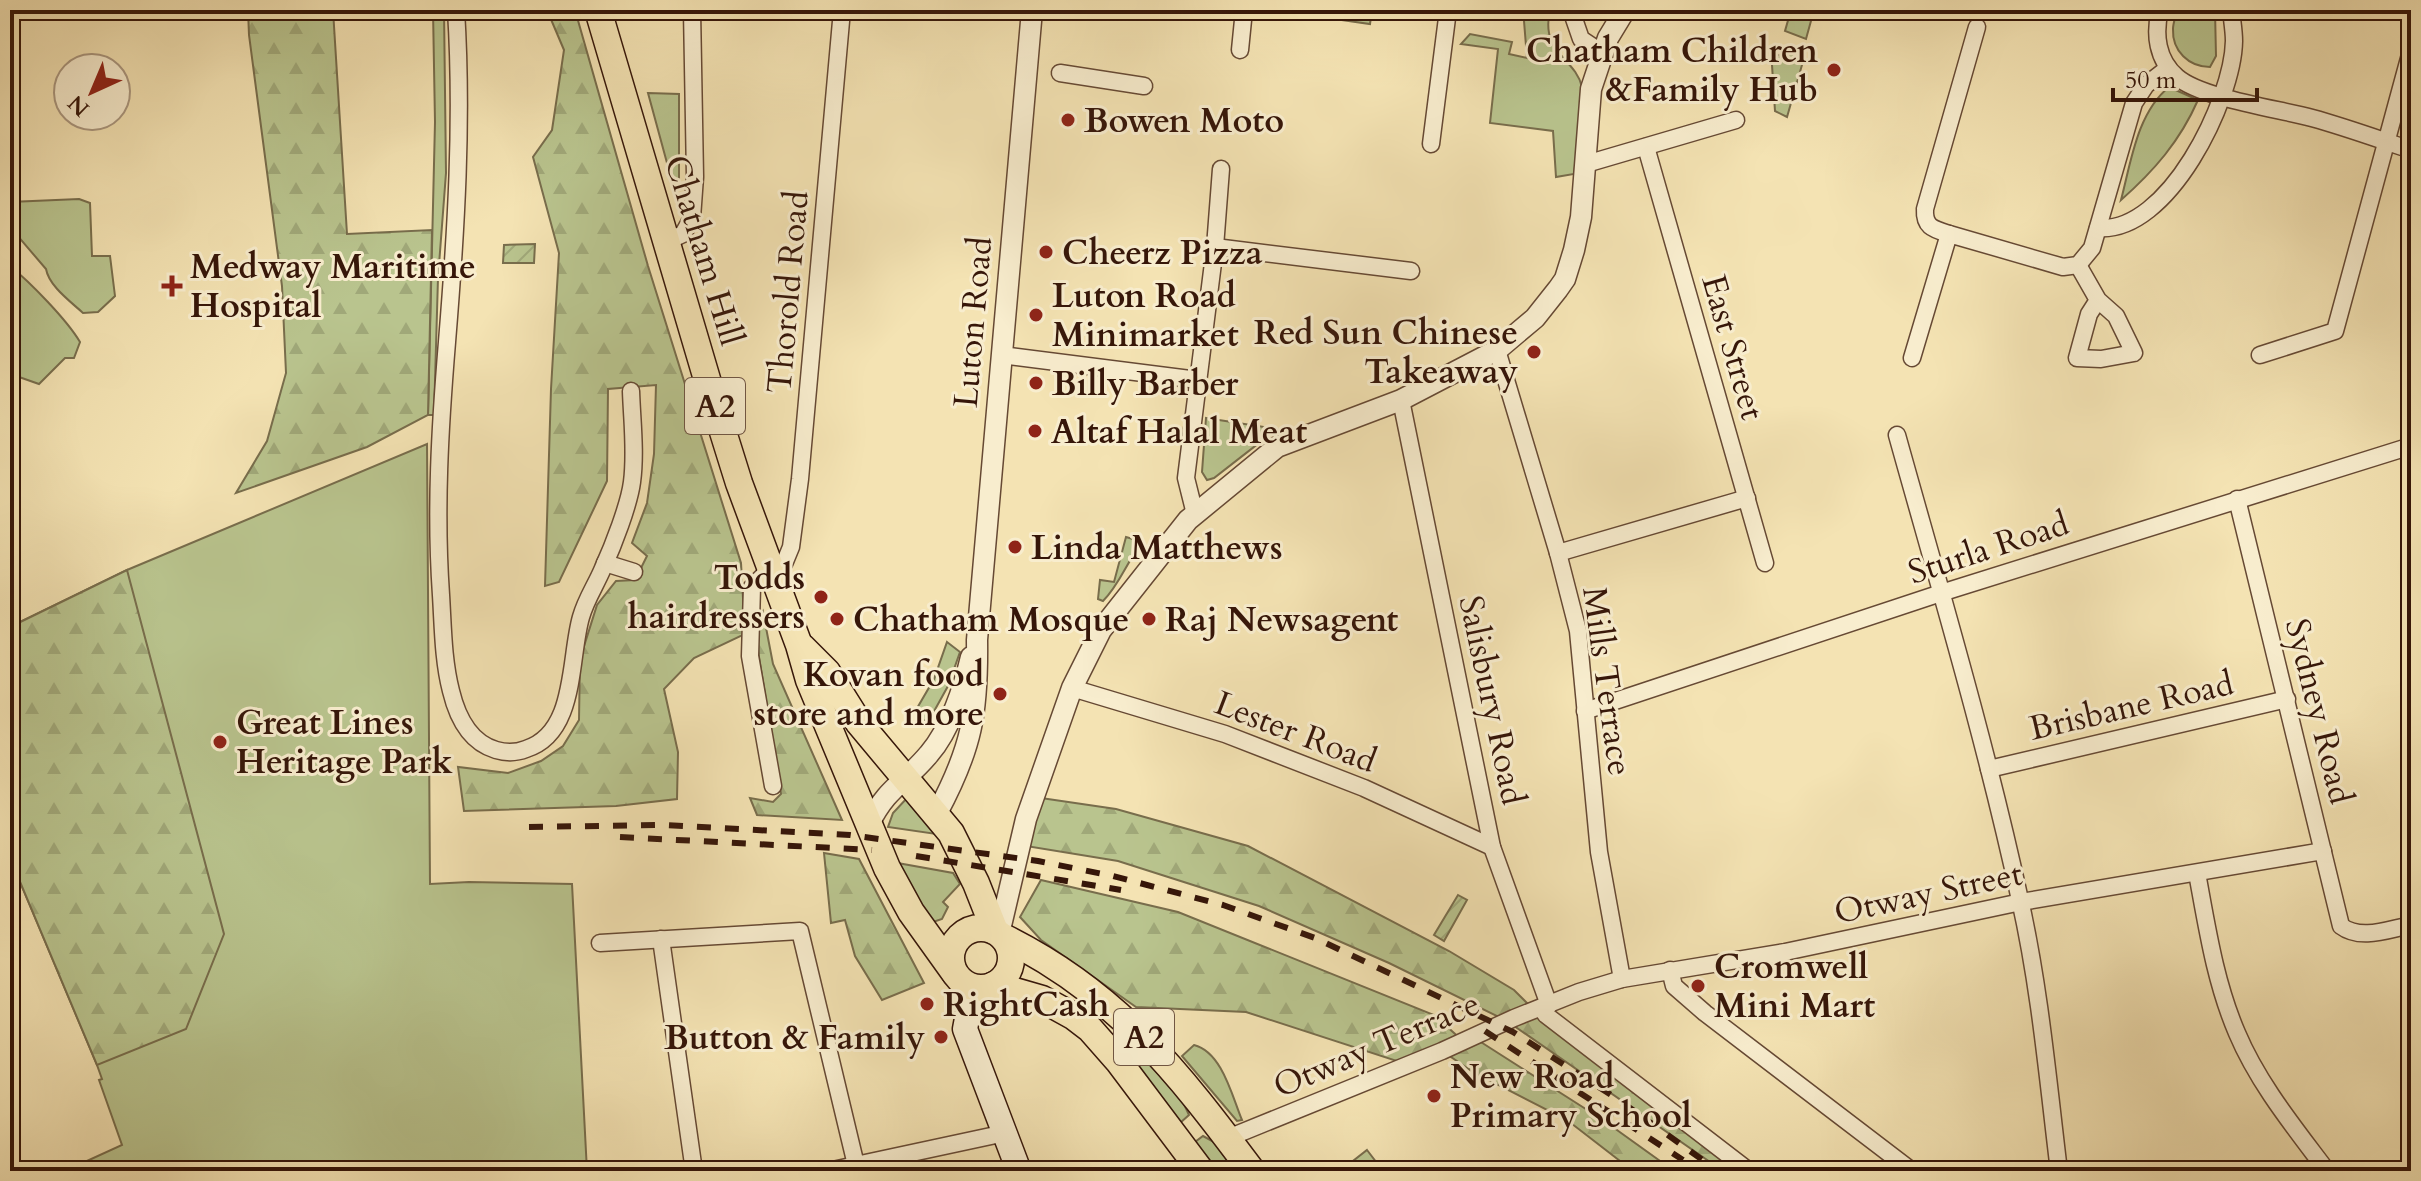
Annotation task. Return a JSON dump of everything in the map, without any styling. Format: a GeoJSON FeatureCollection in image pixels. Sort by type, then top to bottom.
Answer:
{"type":"FeatureCollection","features":[{"type":"Feature","properties":{"kind":"main road","name":"Chatham Hill"},"geometry":{"type":"LineString","coordinates":[[598,10],[739,483],[809,680],[904,900],[974,981]]}},
{"type":"Feature","properties":{"kind":"main road","name":"Chatham Hill"},"geometry":{"type":"LineString","coordinates":[[799,645],[827,672],[859,723],[951,833],[999,934]]}},
{"type":"Feature","properties":{"kind":"main road"},"geometry":{"type":"LineString","coordinates":[[974,981],[1005,977],[1011,964],[1010,949],[999,934],[980,928],[962,935],[952,950],[974,981],[965,1029],[1019,1171]]}},
{"type":"Feature","properties":{"kind":"main road","name":"A2"},"geometry":{"type":"LineString","coordinates":[[999,934],[1052,964],[1117,1011],[1156,1050],[1252,1171]]}},
{"type":"Feature","properties":{"kind":"main road","name":"A2"},"geometry":{"type":"LineString","coordinates":[[974,981],[1042,999],[1090,1029],[1119,1062],[1201,1171]]}},
{"type":"Feature","properties":{"kind":"street"},"geometry":{"type":"LineString","coordinates":[[456,10],[459,130],[456,230],[439,441],[437,556],[443,647],[458,714],[464,726],[491,749],[510,753],[534,746],[558,722],[566,696],[580,618],[605,563],[632,482],[631,391]]}},
{"type":"Feature","properties":{"kind":"street"},"geometry":{"type":"LineString","coordinates":[[666,242],[683,234],[692,218],[695,177],[692,10]]}},
{"type":"Feature","properties":{"kind":"street","name":"Thorold Road"},"geometry":{"type":"LineString","coordinates":[[773,786],[750,656],[752,587],[771,569],[783,565],[791,547],[800,479],[842,10]]}},
{"type":"Feature","properties":{"kind":"street","name":"Luton Road"},"geometry":{"type":"LineString","coordinates":[[937,813],[967,749],[978,686],[977,640],[1032,10]]}},
{"type":"Feature","properties":{"kind":"street"},"geometry":{"type":"LineString","coordinates":[[1240,50],[1244,10]]}},
{"type":"Feature","properties":{"kind":"street"},"geometry":{"type":"LineString","coordinates":[[1431,144],[1448,10]]}},
{"type":"Feature","properties":{"kind":"street"},"geometry":{"type":"LineString","coordinates":[[1571,10],[1581,39],[1602,53]]}},
{"type":"Feature","properties":{"kind":"street"},"geometry":{"type":"LineString","coordinates":[[999,934],[1026,819],[1072,688],[1101,630],[1149,567],[1195,514],[1277,447],[1401,400],[1497,350],[1535,318],[1563,282],[1577,237],[1586,164],[1589,98],[1602,53],[1612,29],[1625,10]]}},
{"type":"Feature","properties":{"kind":"street"},"geometry":{"type":"LineString","coordinates":[[2160,10],[2157,40],[2168,68],[2184,83],[2222,96],[2316,119],[2411,150]]}},
{"type":"Feature","properties":{"kind":"street"},"geometry":{"type":"LineString","coordinates":[[2098,228],[2127,225],[2161,197],[2191,159],[2222,96],[2234,43],[2231,10]]}},
{"type":"Feature","properties":{"kind":"street"},"geometry":{"type":"LineString","coordinates":[[1977,27],[1925,209],[1925,222],[1929,227],[1949,234],[2063,267],[2078,265],[2090,251],[2134,103],[2146,85],[2168,68]]}},
{"type":"Feature","properties":{"kind":"street"},"geometry":{"type":"LineString","coordinates":[[2260,355],[2335,331],[2411,51]]}},
{"type":"Feature","properties":{"kind":"street"},"geometry":{"type":"LineString","coordinates":[[1060,73],[1144,86]]}},
{"type":"Feature","properties":{"kind":"street"},"geometry":{"type":"LineString","coordinates":[[1586,164],[1736,120]]}},
{"type":"Feature","properties":{"kind":"street","name":"East Street"},"geometry":{"type":"LineString","coordinates":[[1646,147],[1765,563]]}},
{"type":"Feature","properties":{"kind":"street"},"geometry":{"type":"LineString","coordinates":[[1195,514],[1186,478],[1215,247],[1221,169]]}},
{"type":"Feature","properties":{"kind":"street"},"geometry":{"type":"LineString","coordinates":[[1912,358],[1949,234]]}},
{"type":"Feature","properties":{"kind":"street"},"geometry":{"type":"LineString","coordinates":[[1215,247],[1411,271]]}},
{"type":"Feature","properties":{"kind":"street"},"geometry":{"type":"LineString","coordinates":[[2078,265],[2098,300]]}},
{"type":"Feature","properties":{"kind":"street","name":"Mills Terrace"},"geometry":{"type":"LineString","coordinates":[[1497,350],[1578,631],[1599,852],[1622,979]]}},
{"type":"Feature","properties":{"kind":"street"},"geometry":{"type":"LineString","coordinates":[[1001,355],[1198,380]]}},
{"type":"Feature","properties":{"kind":"street","name":"Salisbury Road"},"geometry":{"type":"LineString","coordinates":[[1401,400],[1492,847],[1545,1007]]}},
{"type":"Feature","properties":{"kind":"street"},"geometry":{"type":"LineString","coordinates":[[1897,435],[1989,769],[2021,902],[2037,994],[2059,1171]]}},
{"type":"Feature","properties":{"kind":"street"},"geometry":{"type":"LineString","coordinates":[[2409,447],[2411,467]]}},
{"type":"Feature","properties":{"kind":"street","name":"Sturla Road"},"geometry":{"type":"LineString","coordinates":[[1585,711],[1941,593],[2409,447]]}},
{"type":"Feature","properties":{"kind":"street"},"geometry":{"type":"LineString","coordinates":[[1558,553],[1747,498]]}},
{"type":"Feature","properties":{"kind":"street","name":"Sydney Road"},"geometry":{"type":"LineString","coordinates":[[2237,499],[2341,926],[2350,933],[2367,933],[2411,925]]}},
{"type":"Feature","properties":{"kind":"street"},"geometry":{"type":"LineString","coordinates":[[605,563],[634,572]]}},
{"type":"Feature","properties":{"kind":"street","name":"Luton Road"},"geometry":{"type":"LineString","coordinates":[[869,824],[882,799],[935,746],[959,697],[977,640]]}},
{"type":"Feature","properties":{"kind":"street","name":"Lester Road"},"geometry":{"type":"LineString","coordinates":[[1072,688],[1225,734],[1364,788],[1492,847]]}},
{"type":"Feature","properties":{"kind":"street","name":"Brisbane Road"},"geometry":{"type":"LineString","coordinates":[[1989,769],[2287,699]]}},
{"type":"Feature","properties":{"kind":"street","name":"Otway Street"},"geometry":{"type":"LineString","coordinates":[[1545,1007],[1579,992],[1622,979],[1785,952],[2021,902],[2323,851]]}},
{"type":"Feature","properties":{"kind":"street"},"geometry":{"type":"LineString","coordinates":[[2197,873],[2213,960],[2237,1033],[2272,1094],[2327,1171]]}},
{"type":"Feature","properties":{"kind":"street"},"geometry":{"type":"LineString","coordinates":[[600,943],[800,931],[856,1165]]}},
{"type":"Feature","properties":{"kind":"street"},"geometry":{"type":"LineString","coordinates":[[661,939],[694,1171]]}},
{"type":"Feature","properties":{"kind":"street"},"geometry":{"type":"LineString","coordinates":[[1670,970],[1674,986],[1705,1013],[1912,1171]]}},
{"type":"Feature","properties":{"kind":"street"},"geometry":{"type":"LineString","coordinates":[[1545,1007],[1546,1015],[1749,1171]]}},
{"type":"Feature","properties":{"kind":"street","name":"Otway Terrace"},"geometry":{"type":"LineString","coordinates":[[1228,1138],[1545,1007]]}},
{"type":"Feature","properties":{"kind":"street"},"geometry":{"type":"LineString","coordinates":[[828,1171],[1005,1133]]}},
{"type":"Feature","properties":{"kind":"green space"},"geometry":{"type":"Polygon","coordinates":[[[248,10],[333,10],[347,234],[432,230],[428,415],[367,447],[236,493],[267,441],[286,373],[282,286],[248,10]]]}},
{"type":"Feature","properties":{"kind":"green space"},"geometry":{"type":"Polygon","coordinates":[[[433,10],[444,10],[446,173],[438,278],[434,415],[428,415],[435,122],[433,10]]]}},
{"type":"Feature","properties":{"kind":"green space"},"geometry":{"type":"Polygon","coordinates":[[[547,10],[575,10],[648,266],[741,563],[745,634],[694,658],[664,689],[678,752],[677,799],[616,806],[464,811],[458,767],[508,773],[541,761],[563,746],[579,720],[580,659],[597,605],[616,581],[635,580],[647,556],[632,543],[647,503],[654,454],[656,385],[608,389],[607,481],[559,582],[545,586],[559,253],[533,157],[552,130],[564,50],[547,10]]]}},
{"type":"Feature","properties":{"kind":"green space"},"geometry":{"type":"Polygon","coordinates":[[[1320,10],[1372,10],[1370,24],[1320,17],[1320,10]]]}},
{"type":"Feature","properties":{"kind":"green space"},"geometry":{"type":"Polygon","coordinates":[[[1531,10],[1550,10],[1548,25],[1554,46],[1573,68],[1582,87],[1574,174],[1556,177],[1553,131],[1490,123],[1498,49],[1461,44],[1470,34],[1512,42],[1509,54],[1527,58],[1524,21],[1531,10]]]}},
{"type":"Feature","properties":{"kind":"green space"},"geometry":{"type":"Polygon","coordinates":[[[1791,10],[1814,10],[1806,39],[1785,31],[1791,10]]]}},
{"type":"Feature","properties":{"kind":"green space"},"geometry":{"type":"Polygon","coordinates":[[[2177,10],[2215,10],[2216,56],[2210,67],[2189,61],[2179,51],[2173,37],[2177,10]]]}},
{"type":"Feature","properties":{"kind":"green space"},"geometry":{"type":"Polygon","coordinates":[[[1784,51],[1804,58],[1787,117],[1775,111],[1772,65],[1775,54],[1782,56],[1784,51]]]}},
{"type":"Feature","properties":{"kind":"green space"},"geometry":{"type":"Polygon","coordinates":[[[2169,87],[2198,100],[2165,154],[2121,200],[2142,124],[2149,110],[2169,87]]]}},
{"type":"Feature","properties":{"kind":"green space"},"geometry":{"type":"Polygon","coordinates":[[[648,93],[679,94],[679,183],[673,185],[648,93]]]}},
{"type":"Feature","properties":{"kind":"green space"},"geometry":{"type":"Polygon","coordinates":[[[79,199],[90,203],[92,256],[110,256],[115,296],[98,312],[83,313],[61,293],[46,269],[10,227],[10,202],[79,199]]]}},
{"type":"Feature","properties":{"kind":"green space"},"geometry":{"type":"Polygon","coordinates":[[[535,244],[534,263],[503,263],[504,245],[535,244]]]}},
{"type":"Feature","properties":{"kind":"green space"},"geometry":{"type":"Polygon","coordinates":[[[10,266],[48,302],[80,342],[74,358],[65,358],[39,384],[19,377],[10,266]]]}},
{"type":"Feature","properties":{"kind":"green space"},"geometry":{"type":"Polygon","coordinates":[[[1206,418],[1277,429],[1214,478],[1207,480],[1202,472],[1206,418]]]}},
{"type":"Feature","properties":{"kind":"green space","name":"Great Lines Heritage Park"},"geometry":{"type":"Polygon","coordinates":[[[427,444],[430,884],[572,884],[587,1171],[65,1171],[122,1145],[99,1080],[102,1079],[97,1065],[10,858],[10,627],[127,570],[427,444]]]}},
{"type":"Feature","properties":{"kind":"green space"},"geometry":{"type":"Polygon","coordinates":[[[1126,537],[1143,542],[1109,594],[1103,601],[1098,599],[1100,580],[1114,582],[1126,537]]]}},
{"type":"Feature","properties":{"kind":"green space"},"geometry":{"type":"Polygon","coordinates":[[[127,570],[224,934],[186,1029],[97,1065],[10,858],[10,627],[127,570]]]}},
{"type":"Feature","properties":{"kind":"green space"},"geometry":{"type":"Polygon","coordinates":[[[763,612],[773,664],[842,820],[757,815],[750,798],[773,802],[781,794],[755,632],[763,612]]]}},
{"type":"Feature","properties":{"kind":"green space"},"geometry":{"type":"Polygon","coordinates":[[[947,642],[960,652],[948,686],[927,724],[916,710],[934,679],[947,642]]]}},
{"type":"Feature","properties":{"kind":"green space"},"geometry":{"type":"Polygon","coordinates":[[[907,798],[936,834],[888,827],[893,813],[907,798]]]}},
{"type":"Feature","properties":{"kind":"green space"},"geometry":{"type":"Polygon","coordinates":[[[1041,798],[1116,809],[1248,846],[1449,951],[1514,990],[1529,1005],[1531,1012],[1737,1171],[1723,1171],[1507,1021],[1389,963],[1259,906],[1118,861],[1026,846],[1041,798]]]}},
{"type":"Feature","properties":{"kind":"green space"},"geometry":{"type":"Polygon","coordinates":[[[824,853],[859,859],[924,983],[882,1000],[855,956],[845,920],[831,923],[824,853]]]}},
{"type":"Feature","properties":{"kind":"green space"},"geometry":{"type":"Polygon","coordinates":[[[892,862],[953,873],[960,884],[943,902],[948,907],[942,919],[933,922],[892,862]]]}},
{"type":"Feature","properties":{"kind":"green space"},"geometry":{"type":"Polygon","coordinates":[[[1041,880],[1178,912],[1434,1015],[1463,1041],[1473,1037],[1603,1120],[1674,1171],[1633,1171],[1567,1120],[1473,1072],[1442,1051],[1409,1065],[1246,1012],[1136,1007],[1041,940],[1020,917],[1041,880]]]}},
{"type":"Feature","properties":{"kind":"green space"},"geometry":{"type":"Polygon","coordinates":[[[1458,895],[1467,900],[1444,941],[1434,935],[1458,895]]]}},
{"type":"Feature","properties":{"kind":"green space"},"geometry":{"type":"Polygon","coordinates":[[[1121,1035],[1183,1102],[1189,1115],[1180,1123],[1119,1040],[1121,1035]]]}},
{"type":"Feature","properties":{"kind":"green space"},"geometry":{"type":"Polygon","coordinates":[[[1194,1045],[1204,1049],[1219,1065],[1242,1120],[1237,1121],[1182,1056],[1194,1045]]]}},
{"type":"Feature","properties":{"kind":"green space"},"geometry":{"type":"Polygon","coordinates":[[[1203,1136],[1214,1142],[1235,1171],[1217,1171],[1195,1142],[1203,1136]]]}},
{"type":"Feature","properties":{"kind":"green space"},"geometry":{"type":"Polygon","coordinates":[[[1367,1150],[1383,1171],[1346,1171],[1344,1168],[1367,1150]]]}},
{"type":"Feature","properties":{"kind":"railway"},"geometry":{"type":"LineString","coordinates":[[529,827],[663,825],[850,835],[1038,861],[1113,876],[1223,905],[1315,938],[1513,1032],[1616,1098],[1718,1171]]}},
{"type":"Feature","properties":{"kind":"railway"},"geometry":{"type":"LineString","coordinates":[[620,837],[872,850]]}},
{"type":"Feature","properties":{"kind":"railway"},"geometry":{"type":"LineString","coordinates":[[916,856],[1121,890]]}},
{"type":"Feature","properties":{"kind":"railway"},"geometry":{"type":"LineString","coordinates":[[1485,1031],[1683,1160]]}},
{"type":"Feature","properties":{"kind":"place","name":"Chatham Children &Family Hub"},"geometry":{"type":"Point","coordinates":[1834,70]}},
{"type":"Feature","properties":{"kind":"place","name":"Bowen Moto"},"geometry":{"type":"Point","coordinates":[1068,120]}},
{"type":"Feature","properties":{"kind":"place","name":"Cheerz Pizza"},"geometry":{"type":"Point","coordinates":[1046,252]}},
{"type":"Feature","properties":{"kind":"place","name":"Medway Maritime Hospital"},"geometry":{"type":"Point","coordinates":[172,286]}},
{"type":"Feature","properties":{"kind":"place","name":"Luton Road Minimarket"},"geometry":{"type":"Point","coordinates":[1036,315]}},
{"type":"Feature","properties":{"kind":"place","name":"Red Sun Chinese Takeaway"},"geometry":{"type":"Point","coordinates":[1534,352]}},
{"type":"Feature","properties":{"kind":"place","name":"Billy Barber"},"geometry":{"type":"Point","coordinates":[1036,383]}},
{"type":"Feature","properties":{"kind":"place","name":"Altaf Halal Meat"},"geometry":{"type":"Point","coordinates":[1035,431]}},
{"type":"Feature","properties":{"kind":"place","name":"Linda Matthews"},"geometry":{"type":"Point","coordinates":[1015,547]}},
{"type":"Feature","properties":{"kind":"place","name":"Todds hairdressers"},"geometry":{"type":"Point","coordinates":[821,597]}},
{"type":"Feature","properties":{"kind":"place","name":"Chatham Mosque"},"geometry":{"type":"Point","coordinates":[837,619]}},
{"type":"Feature","properties":{"kind":"place","name":"Raj Newsagent"},"geometry":{"type":"Point","coordinates":[1149,619]}},
{"type":"Feature","properties":{"kind":"place","name":"Kovan food store and more"},"geometry":{"type":"Point","coordinates":[1000,694]}},
{"type":"Feature","properties":{"kind":"place","name":"Great Lines Heritage Park"},"geometry":{"type":"Point","coordinates":[220,742]}},
{"type":"Feature","properties":{"kind":"place","name":"Cromwell Mini Mart"},"geometry":{"type":"Point","coordinates":[1698,986]}},
{"type":"Feature","properties":{"kind":"place","name":"RightCash"},"geometry":{"type":"Point","coordinates":[927,1004]}},
{"type":"Feature","properties":{"kind":"place","name":"Button & Family"},"geometry":{"type":"Point","coordinates":[941,1037]}},
{"type":"Feature","properties":{"kind":"place","name":"New Road Primary School"},"geometry":{"type":"Point","coordinates":[1434,1096]}}]}
